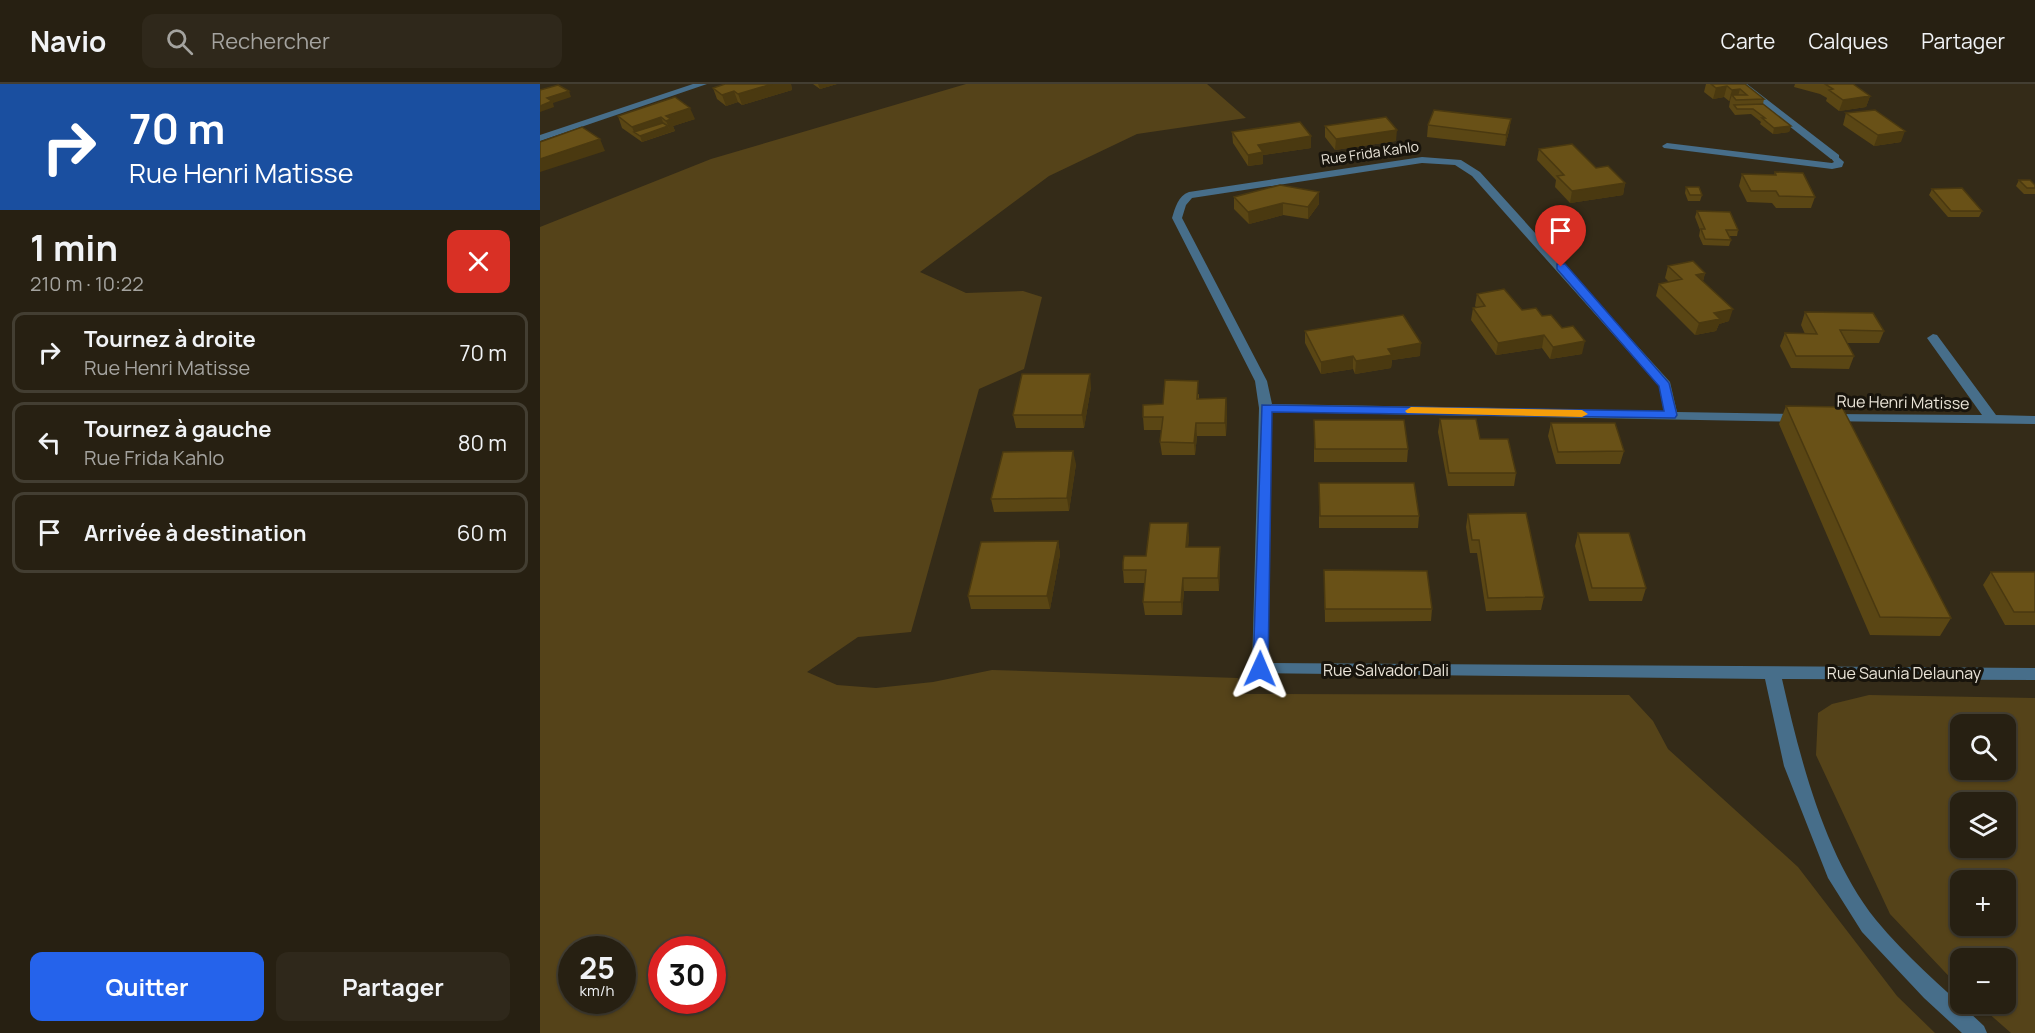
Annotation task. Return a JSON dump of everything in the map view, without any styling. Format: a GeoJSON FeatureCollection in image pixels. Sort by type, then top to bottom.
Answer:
{"type":"FeatureCollection","features":[{"type":"Feature","properties":{"kind":"street"},"geometry":{"type":"LineString","coordinates":[[540,138],[698,84]]}},
{"type":"Feature","properties":{"kind":"street"},"geometry":{"type":"LineString","coordinates":[[1667,146],[1838,165],[1839,162],[1834,157],[1741,84]]}},
{"type":"Feature","properties":{"kind":"street","name":"Rue Frida Kahlo"},"geometry":{"type":"LineString","coordinates":[[1266,408],[1262,381],[1177,218],[1181,205],[1189,195],[1438,160],[1457,162],[1476,174],[1560,265],[1665,385],[1671,415]]}},
{"type":"Feature","properties":{"kind":"street"},"geometry":{"type":"LineString","coordinates":[[1933,338],[1992,420]]}},
{"type":"Feature","properties":{"kind":"street","name":"Rue Henri Matisse"},"geometry":{"type":"LineString","coordinates":[[1266,408],[2035,420]]}},
{"type":"Feature","properties":{"kind":"street","name":"Rue Salvador Dali"},"geometry":{"type":"LineString","coordinates":[[1266,408],[1260,669],[1772,672]]}},
{"type":"Feature","properties":{"kind":"street"},"geometry":{"type":"LineString","coordinates":[[1772,672],[1793,765],[1835,872],[1869,926],[1931,991],[1977,1033]]}},
{"type":"Feature","properties":{"kind":"street","name":"Rue Saunia Delaunay"},"geometry":{"type":"LineString","coordinates":[[1772,672],[2035,674]]}},
{"type":"Feature","properties":{"kind":"shaded area"},"geometry":{"type":"Polygon","coordinates":[[[966,84],[1207,84],[1246,118],[1137,134],[1049,176],[920,272],[966,293],[1023,291],[1042,297],[1024,369],[979,389],[911,632],[858,637],[807,672],[837,685],[876,688],[933,682],[992,670],[1238,678],[1239,694],[1629,695],[1653,721],[1668,749],[1798,867],[1897,996],[1935,1033],[540,1033],[540,227],[711,159],[966,84]]]}},
{"type":"Feature","properties":{"kind":"shaded area"},"geometry":{"type":"Polygon","coordinates":[[[1869,695],[2035,698],[2035,1033],[2011,1033],[1989,1014],[2016,1014],[2016,948],[1950,948],[1950,977],[1890,914],[1816,755],[1818,713],[1832,704],[1869,695]]]}},
{"type":"Feature","properties":{"kind":"building"},"geometry":{"type":"Polygon","coordinates":[[[725,84],[772,84],[738,94],[734,91],[722,95],[713,88],[725,84]]]}},
{"type":"Feature","properties":{"kind":"building"},"geometry":{"type":"Polygon","coordinates":[[[1711,84],[1745,84],[1764,99],[1736,100],[1732,95],[1747,95],[1740,89],[1732,90],[1727,86],[1716,88],[1711,84]]]}},
{"type":"Feature","properties":{"kind":"building"},"geometry":{"type":"Polygon","coordinates":[[[1825,84],[1853,84],[1870,96],[1843,100],[1829,90],[1833,89],[1825,84]]]}},
{"type":"Feature","properties":{"kind":"building"},"geometry":{"type":"Polygon","coordinates":[[[558,85],[569,91],[547,98],[552,101],[540,106],[540,90],[558,85]]]}},
{"type":"Feature","properties":{"kind":"building"},"geometry":{"type":"Polygon","coordinates":[[[675,97],[690,108],[666,116],[671,119],[666,121],[661,117],[632,127],[618,116],[675,97]]]}},
{"type":"Feature","properties":{"kind":"building"},"geometry":{"type":"Polygon","coordinates":[[[1763,104],[1791,126],[1774,128],[1753,109],[1737,109],[1734,105],[1763,104]]]}},
{"type":"Feature","properties":{"kind":"building"},"geometry":{"type":"Polygon","coordinates":[[[1434,110],[1511,119],[1506,135],[1428,125],[1434,110]]]}},
{"type":"Feature","properties":{"kind":"building"},"geometry":{"type":"Polygon","coordinates":[[[1875,110],[1905,131],[1878,135],[1846,113],[1875,110]]]}},
{"type":"Feature","properties":{"kind":"building"},"geometry":{"type":"Polygon","coordinates":[[[1386,117],[1397,130],[1336,139],[1325,126],[1386,117]]]}},
{"type":"Feature","properties":{"kind":"building"},"geometry":{"type":"Polygon","coordinates":[[[1300,122],[1311,136],[1258,145],[1263,152],[1248,155],[1232,132],[1300,122]]]}},
{"type":"Feature","properties":{"kind":"building"},"geometry":{"type":"Polygon","coordinates":[[[663,123],[668,126],[640,136],[634,132],[663,123]]]}},
{"type":"Feature","properties":{"kind":"building"},"geometry":{"type":"Polygon","coordinates":[[[582,127],[600,139],[540,159],[540,142],[582,127]]]}},
{"type":"Feature","properties":{"kind":"building"},"geometry":{"type":"Polygon","coordinates":[[[1572,144],[1596,168],[1608,166],[1625,183],[1572,191],[1557,176],[1564,175],[1539,149],[1572,144]]]}},
{"type":"Feature","properties":{"kind":"building"},"geometry":{"type":"Polygon","coordinates":[[[1775,172],[1803,173],[1815,197],[1779,196],[1776,191],[1751,191],[1742,174],[1776,175],[1775,172]]]}},
{"type":"Feature","properties":{"kind":"building"},"geometry":{"type":"Polygon","coordinates":[[[2019,180],[2030,180],[2035,188],[2027,188],[2019,180]]]}},
{"type":"Feature","properties":{"kind":"building"},"geometry":{"type":"Polygon","coordinates":[[[1280,185],[1319,192],[1308,207],[1283,203],[1248,212],[1234,197],[1280,185]]]}},
{"type":"Feature","properties":{"kind":"building"},"geometry":{"type":"Polygon","coordinates":[[[1686,187],[1699,187],[1702,195],[1690,195],[1686,187]]]}},
{"type":"Feature","properties":{"kind":"building"},"geometry":{"type":"Polygon","coordinates":[[[1962,188],[1982,211],[1951,211],[1932,189],[1962,188]]]}},
{"type":"Feature","properties":{"kind":"building"},"geometry":{"type":"Polygon","coordinates":[[[1697,211],[1730,212],[1738,230],[1726,230],[1731,240],[1705,239],[1701,229],[1705,229],[1697,211]]]}},
{"type":"Feature","properties":{"kind":"building"},"geometry":{"type":"Polygon","coordinates":[[[1693,261],[1705,273],[1696,275],[1733,309],[1714,313],[1720,319],[1699,323],[1659,284],[1682,279],[1668,266],[1693,261]]]}},
{"type":"Feature","properties":{"kind":"building"},"geometry":{"type":"Polygon","coordinates":[[[1504,289],[1522,310],[1536,308],[1542,316],[1551,315],[1562,328],[1573,326],[1585,341],[1553,347],[1544,335],[1498,343],[1473,308],[1485,306],[1477,294],[1504,289]]]}},
{"type":"Feature","properties":{"kind":"building"},"geometry":{"type":"Polygon","coordinates":[[[1805,312],[1873,313],[1884,331],[1840,330],[1854,356],[1796,356],[1785,333],[1817,334],[1805,312]]]}},
{"type":"Feature","properties":{"kind":"building"},"geometry":{"type":"Polygon","coordinates":[[[1403,315],[1421,343],[1388,349],[1392,355],[1356,361],[1353,356],[1321,362],[1305,331],[1403,315]]]}},
{"type":"Feature","properties":{"kind":"building"},"geometry":{"type":"Polygon","coordinates":[[[1022,374],[1090,374],[1082,415],[1013,415],[1022,374]]]}},
{"type":"Feature","properties":{"kind":"building"},"geometry":{"type":"Polygon","coordinates":[[[1165,380],[1198,381],[1197,399],[1226,398],[1225,423],[1196,423],[1194,443],[1160,442],[1163,417],[1143,417],[1143,405],[1163,404],[1165,380]]]}},
{"type":"Feature","properties":{"kind":"building"},"geometry":{"type":"Polygon","coordinates":[[[1786,406],[1842,407],[1951,618],[1880,617],[1786,406]]]}},
{"type":"Feature","properties":{"kind":"building"},"geometry":{"type":"Polygon","coordinates":[[[1440,419],[1476,419],[1480,439],[1508,439],[1516,473],[1449,473],[1440,419]]]}},
{"type":"Feature","properties":{"kind":"building"},"geometry":{"type":"Polygon","coordinates":[[[1314,420],[1404,420],[1408,449],[1315,449],[1314,420]]]}},
{"type":"Feature","properties":{"kind":"building"},"geometry":{"type":"Polygon","coordinates":[[[1551,423],[1615,423],[1624,451],[1558,452],[1551,423]]]}},
{"type":"Feature","properties":{"kind":"building"},"geometry":{"type":"Polygon","coordinates":[[[1073,451],[1067,498],[991,499],[1003,452],[1073,451]]]}},
{"type":"Feature","properties":{"kind":"building"},"geometry":{"type":"Polygon","coordinates":[[[1319,483],[1414,483],[1419,516],[1320,516],[1319,483]]]}},
{"type":"Feature","properties":{"kind":"building"},"geometry":{"type":"Polygon","coordinates":[[[1526,513],[1544,597],[1488,598],[1479,540],[1472,540],[1468,514],[1526,513]]]}},
{"type":"Feature","properties":{"kind":"building"},"geometry":{"type":"Polygon","coordinates":[[[1150,523],[1188,523],[1186,547],[1220,547],[1218,578],[1183,578],[1181,602],[1143,602],[1146,570],[1123,570],[1123,562],[1124,556],[1146,556],[1150,523]]]}},
{"type":"Feature","properties":{"kind":"building"},"geometry":{"type":"Polygon","coordinates":[[[1578,533],[1629,533],[1646,588],[1592,588],[1578,533]]]}},
{"type":"Feature","properties":{"kind":"building"},"geometry":{"type":"Polygon","coordinates":[[[1058,541],[1047,596],[968,596],[981,542],[1058,541]]]}},
{"type":"Feature","properties":{"kind":"building"},"geometry":{"type":"Polygon","coordinates":[[[1324,570],[1427,571],[1432,609],[1325,609],[1324,570]]]}},
{"type":"Feature","properties":{"kind":"building"},"geometry":{"type":"Polygon","coordinates":[[[1991,572],[2035,572],[2035,612],[2014,612],[1991,572]]]}},
{"type":"Feature","properties":{"kind":"slow traffic"},"geometry":{"type":"LineString","coordinates":[[1411,411],[1582,414]]}},
{"type":"Feature","properties":{"kind":"route"},"geometry":{"type":"LineString","coordinates":[[1260,669],[1266,408],[1671,415],[1665,385],[1561,267]]}}]}
